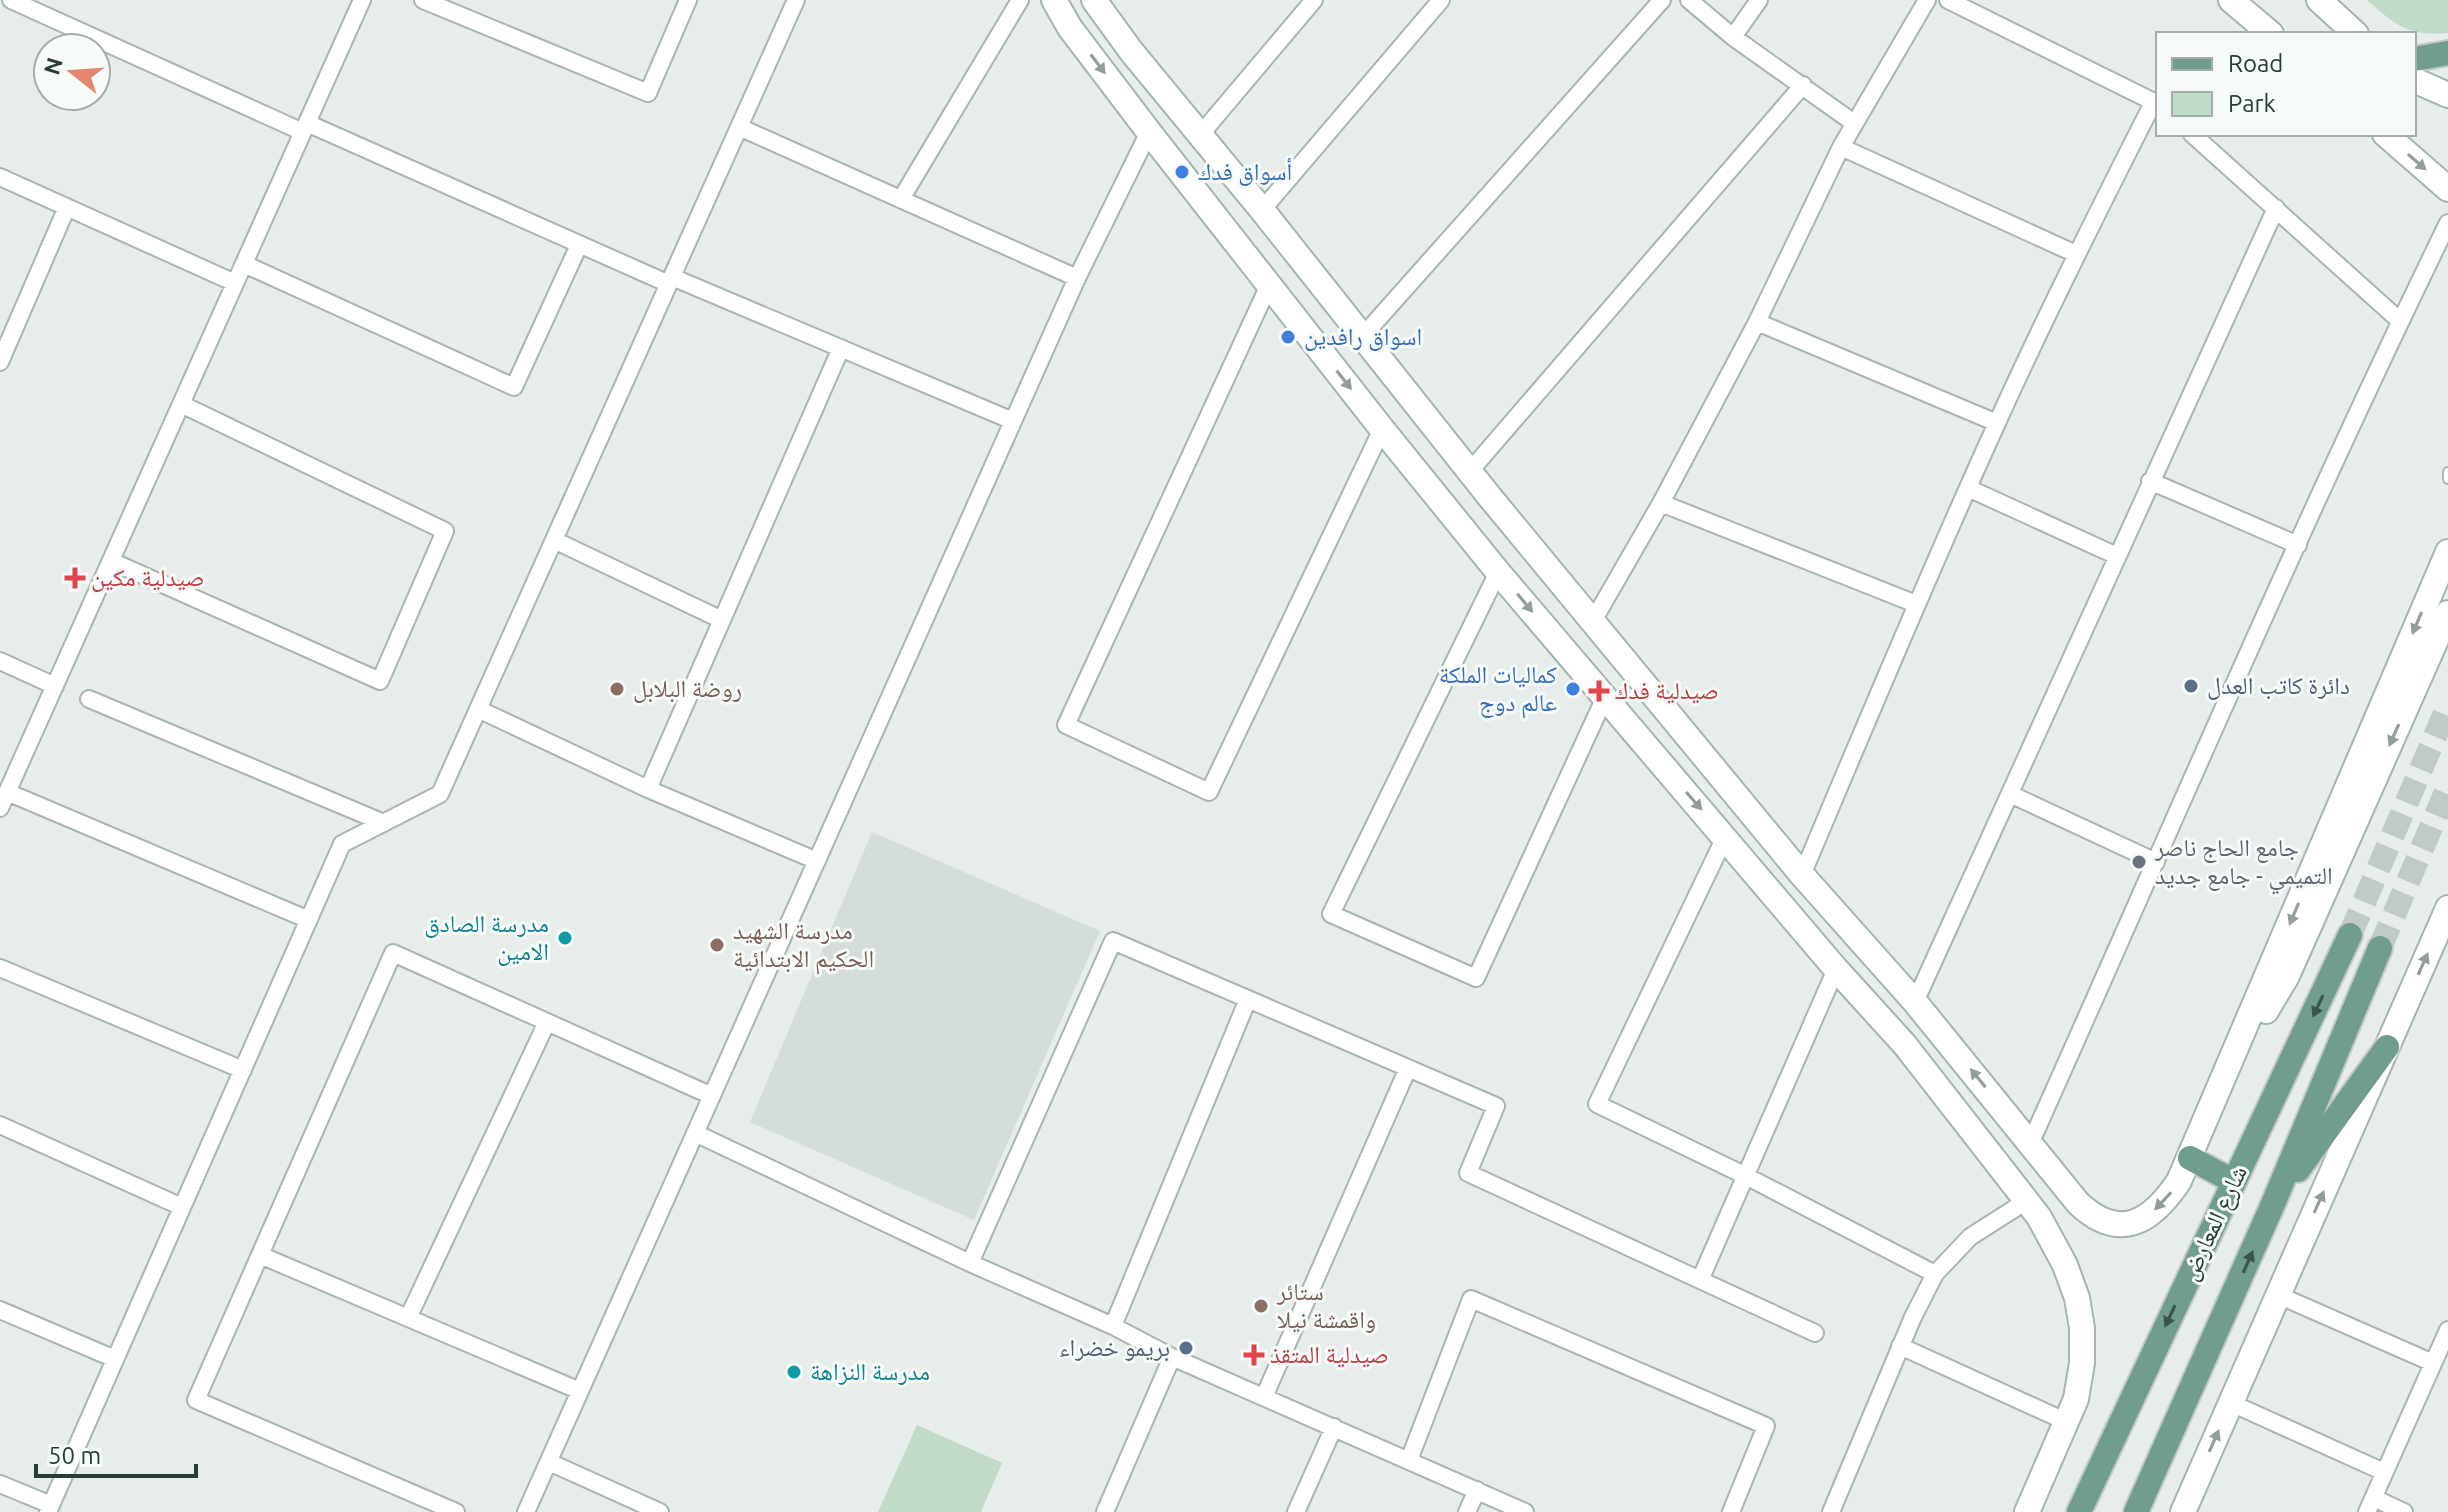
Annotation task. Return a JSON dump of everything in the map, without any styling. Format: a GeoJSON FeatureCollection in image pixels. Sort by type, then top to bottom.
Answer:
{"type":"FeatureCollection","features":[{"type":"Feature","properties":{"kind":"main road"},"geometry":{"type":"LineString","coordinates":[[1054,0],[1070,28],[1149,132],[1498,572],[1836,969],[1905,1045],[2028,1200],[2065,1265],[2077,1298],[2082,1328],[2082,1363],[2076,1399],[2027,1512]]}},
{"type":"Feature","properties":{"kind":"main road"},"geometry":{"type":"LineString","coordinates":[[2231,0],[2269,32]]}},
{"type":"Feature","properties":{"kind":"main road"},"geometry":{"type":"LineString","coordinates":[[2319,0],[2354,32]]}},
{"type":"Feature","properties":{"kind":"main road"},"geometry":{"type":"LineString","coordinates":[[1099,3],[1131,51],[1262,210],[1489,496],[1802,875],[1915,1002],[2078,1203],[2098,1219],[2112,1224],[2143,1219],[2158,1208],[2179,1181],[2448,552]]}},
{"type":"Feature","properties":{"kind":"main road"},"geometry":{"type":"LineString","coordinates":[[2416,59],[2448,53]]}},
{"type":"Feature","properties":{"kind":"main road"},"geometry":{"type":"LineString","coordinates":[[2416,81],[2448,95]]}},
{"type":"Feature","properties":{"kind":"main road"},"geometry":{"type":"LineString","coordinates":[[2387,136],[2448,189]]}},
{"type":"Feature","properties":{"kind":"main road"},"geometry":{"type":"LineString","coordinates":[[1459,521],[1489,496]]}},
{"type":"Feature","properties":{"kind":"main road"},"geometry":{"type":"LineString","coordinates":[[2234,1055],[2287,976],[2448,613]]}},
{"type":"Feature","properties":{"kind":"main road"},"geometry":{"type":"LineString","coordinates":[[2183,1512],[2448,908]]}},
{"type":"Feature","properties":{"kind":"main road","name":"شارع المعارض"},"geometry":{"type":"LineString","coordinates":[[2079,1512],[2350,935]]}},
{"type":"Feature","properties":{"kind":"main road","name":"شارع المعارض"},"geometry":{"type":"LineString","coordinates":[[2136,1512],[2273,1204],[2380,948]]}},
{"type":"Feature","properties":{"kind":"main road"},"geometry":{"type":"LineString","coordinates":[[2273,1204],[2387,1047]]}},
{"type":"Feature","properties":{"kind":"main road"},"geometry":{"type":"LineString","coordinates":[[1988,1152],[2024,1136]]}},
{"type":"Feature","properties":{"kind":"main road"},"geometry":{"type":"LineString","coordinates":[[2190,1158],[2233,1181]]}},
{"type":"Feature","properties":{"kind":"street"},"geometry":{"type":"LineString","coordinates":[[11,0],[579,245],[841,348],[1013,421]]}},
{"type":"Feature","properties":{"kind":"street"},"geometry":{"type":"LineString","coordinates":[[0,808],[362,0]]}},
{"type":"Feature","properties":{"kind":"street"},"geometry":{"type":"LineString","coordinates":[[423,0],[648,93],[688,0]]}},
{"type":"Feature","properties":{"kind":"street"},"geometry":{"type":"LineString","coordinates":[[0,1484],[49,1509],[342,844],[440,794],[796,0]]}},
{"type":"Feature","properties":{"kind":"street"},"geometry":{"type":"LineString","coordinates":[[901,199],[1020,0]]}},
{"type":"Feature","properties":{"kind":"street"},"geometry":{"type":"LineString","coordinates":[[1200,135],[1314,0]]}},
{"type":"Feature","properties":{"kind":"street"},"geometry":{"type":"LineString","coordinates":[[1262,210],[1441,0]]}},
{"type":"Feature","properties":{"kind":"street"},"geometry":{"type":"LineString","coordinates":[[1362,337],[1662,0]]}},
{"type":"Feature","properties":{"kind":"street"},"geometry":{"type":"LineString","coordinates":[[1689,0],[1733,37],[1854,123]]}},
{"type":"Feature","properties":{"kind":"street"},"geometry":{"type":"LineString","coordinates":[[1733,37],[1759,0]]}},
{"type":"Feature","properties":{"kind":"street"},"geometry":{"type":"LineString","coordinates":[[1593,621],[1661,503],[1757,322],[1841,147],[1927,0]]}},
{"type":"Feature","properties":{"kind":"street"},"geometry":{"type":"LineString","coordinates":[[1802,875],[1916,604],[1997,423],[2076,254],[2156,103],[1948,0]]}},
{"type":"Feature","properties":{"kind":"street"},"geometry":{"type":"LineString","coordinates":[[1470,471],[1803,85]]}},
{"type":"Feature","properties":{"kind":"street"},"geometry":{"type":"LineString","coordinates":[[739,127],[1077,278]]}},
{"type":"Feature","properties":{"kind":"street"},"geometry":{"type":"LineString","coordinates":[[526,1512],[1077,278],[1149,132]]}},
{"type":"Feature","properties":{"kind":"street"},"geometry":{"type":"LineString","coordinates":[[2194,136],[2400,321]]}},
{"type":"Feature","properties":{"kind":"street"},"geometry":{"type":"LineString","coordinates":[[1841,147],[2076,254]]}},
{"type":"Feature","properties":{"kind":"street"},"geometry":{"type":"LineString","coordinates":[[0,177],[235,283]]}},
{"type":"Feature","properties":{"kind":"street"},"geometry":{"type":"LineString","coordinates":[[2,351],[67,207]]}},
{"type":"Feature","properties":{"kind":"street"},"geometry":{"type":"LineString","coordinates":[[1915,1002],[2276,208]]}},
{"type":"Feature","properties":{"kind":"street"},"geometry":{"type":"LineString","coordinates":[[2024,1136],[2156,862],[2400,321],[2448,223]]}},
{"type":"Feature","properties":{"kind":"street"},"geometry":{"type":"LineString","coordinates":[[244,264],[514,387],[579,245]]}},
{"type":"Feature","properties":{"kind":"street"},"geometry":{"type":"LineString","coordinates":[[1269,285],[1066,725],[1209,792],[1382,429]]}},
{"type":"Feature","properties":{"kind":"street"},"geometry":{"type":"LineString","coordinates":[[1757,322],[1997,423]]}},
{"type":"Feature","properties":{"kind":"street"},"geometry":{"type":"LineString","coordinates":[[648,789],[841,348]]}},
{"type":"Feature","properties":{"kind":"street"},"geometry":{"type":"LineString","coordinates":[[111,561],[380,681],[445,531],[181,404]]}},
{"type":"Feature","properties":{"kind":"street"},"geometry":{"type":"LineString","coordinates":[[2150,481],[2298,545]]}},
{"type":"Feature","properties":{"kind":"street"},"geometry":{"type":"LineString","coordinates":[[1968,488],[2117,556]]}},
{"type":"Feature","properties":{"kind":"street"},"geometry":{"type":"LineString","coordinates":[[1661,503],[1916,604]]}},
{"type":"Feature","properties":{"kind":"street"},"geometry":{"type":"LineString","coordinates":[[554,540],[722,620]]}},
{"type":"Feature","properties":{"kind":"street"},"geometry":{"type":"LineString","coordinates":[[1498,572],[1331,914],[1476,978],[1605,697]]}},
{"type":"Feature","properties":{"kind":"street"},"geometry":{"type":"LineString","coordinates":[[0,661],[55,686]]}},
{"type":"Feature","properties":{"kind":"street"},"geometry":{"type":"LineString","coordinates":[[89,699],[384,823]]}},
{"type":"Feature","properties":{"kind":"street"},"geometry":{"type":"LineString","coordinates":[[478,709],[648,789],[817,861]]}},
{"type":"Feature","properties":{"kind":"street"},"geometry":{"type":"LineString","coordinates":[[7,792],[309,920]]}},
{"type":"Feature","properties":{"kind":"street"},"geometry":{"type":"LineString","coordinates":[[2010,794],[2156,862]]}},
{"type":"Feature","properties":{"kind":"street"},"geometry":{"type":"LineString","coordinates":[[1725,837],[1597,1104],[1744,1175],[1935,1274]]}},
{"type":"Feature","properties":{"kind":"street"},"geometry":{"type":"LineString","coordinates":[[970,1263],[1113,941],[1496,1106],[1468,1173],[1815,1333]]}},
{"type":"Feature","properties":{"kind":"street"},"geometry":{"type":"LineString","coordinates":[[456,1512],[196,1400],[393,953],[712,1096]]}},
{"type":"Feature","properties":{"kind":"street"},"geometry":{"type":"LineString","coordinates":[[0,968],[243,1070]]}},
{"type":"Feature","properties":{"kind":"street"},"geometry":{"type":"LineString","coordinates":[[1700,1280],[1836,969]]}},
{"type":"Feature","properties":{"kind":"street"},"geometry":{"type":"LineString","coordinates":[[1113,1326],[1248,999]]}},
{"type":"Feature","properties":{"kind":"street"},"geometry":{"type":"LineString","coordinates":[[408,1318],[547,1022]]}},
{"type":"Feature","properties":{"kind":"street"},"geometry":{"type":"LineString","coordinates":[[1264,1397],[1408,1068]]}},
{"type":"Feature","properties":{"kind":"street"},"geometry":{"type":"LineString","coordinates":[[0,1125],[182,1207]]}},
{"type":"Feature","properties":{"kind":"street"},"geometry":{"type":"LineString","coordinates":[[695,1133],[970,1263],[1113,1326],[1172,1357],[1525,1512]]}},
{"type":"Feature","properties":{"kind":"street"},"geometry":{"type":"LineString","coordinates":[[1831,1512],[1900,1346],[1935,1274],[1970,1237],[2028,1200]]}},
{"type":"Feature","properties":{"kind":"street"},"geometry":{"type":"LineString","coordinates":[[260,1255],[580,1391]]}},
{"type":"Feature","properties":{"kind":"street"},"geometry":{"type":"LineString","coordinates":[[2278,1295],[2433,1363]]}},
{"type":"Feature","properties":{"kind":"street"},"geometry":{"type":"LineString","coordinates":[[1409,1460],[1471,1299],[1766,1426],[1731,1512]]}},
{"type":"Feature","properties":{"kind":"street"},"geometry":{"type":"LineString","coordinates":[[0,1310],[115,1359]]}},
{"type":"Feature","properties":{"kind":"street"},"geometry":{"type":"LineString","coordinates":[[2404,1512],[2370,1505],[2448,1330]]}},
{"type":"Feature","properties":{"kind":"street"},"geometry":{"type":"LineString","coordinates":[[1900,1346],[2067,1422]]}},
{"type":"Feature","properties":{"kind":"street"},"geometry":{"type":"LineString","coordinates":[[1105,1512],[1172,1357]]}},
{"type":"Feature","properties":{"kind":"street"},"geometry":{"type":"LineString","coordinates":[[2231,1403],[2384,1472]]}},
{"type":"Feature","properties":{"kind":"street"},"geometry":{"type":"LineString","coordinates":[[1296,1512],[1334,1427]]}},
{"type":"Feature","properties":{"kind":"street"},"geometry":{"type":"LineString","coordinates":[[549,1462],[660,1512]]}},
{"type":"Feature","properties":{"kind":"street"},"geometry":{"type":"LineString","coordinates":[[1467,1512],[1477,1490]]}},
{"type":"Feature","properties":{"kind":"lane"},"geometry":{"type":"LineString","coordinates":[[2448,472],[2448,479]]}},
{"type":"Feature","properties":{"kind":"shaded area"},"geometry":{"type":"Polygon","coordinates":[[[872,832],[1100,931],[974,1220],[750,1122],[872,832]]]}},
{"type":"Feature","properties":{"kind":"green space"},"geometry":{"type":"Polygon","coordinates":[[[2367,0],[2448,0],[2448,33],[2412,31],[2387,17],[2367,0]]]}},
{"type":"Feature","properties":{"kind":"green space"},"geometry":{"type":"Polygon","coordinates":[[[917,1425],[1002,1463],[981,1512],[878,1512],[917,1425]]]}},
{"type":"Feature","properties":{"kind":"tunnel"},"geometry":{"type":"LineString","coordinates":[[2350,935],[2448,706]]}},
{"type":"Feature","properties":{"kind":"tunnel"},"geometry":{"type":"LineString","coordinates":[[2380,948],[2448,787]]}},
{"type":"Feature","properties":{"kind":"place","name":"أسواق فدك"},"geometry":{"type":"Point","coordinates":[1182,172]}},
{"type":"Feature","properties":{"kind":"place","name":"اسواق رافدين"},"geometry":{"type":"Point","coordinates":[1288,337]}},
{"type":"Feature","properties":{"kind":"place","name":"صيدلية مكين"},"geometry":{"type":"Point","coordinates":[75,578]}},
{"type":"Feature","properties":{"kind":"place","name":"دائرة كاتب العدل"},"geometry":{"type":"Point","coordinates":[2191,686]}},
{"type":"Feature","properties":{"kind":"place","name":"روضة البلابل"},"geometry":{"type":"Point","coordinates":[617,689]}},
{"type":"Feature","properties":{"kind":"place","name":"كماليات الملكة عالم دوج"},"geometry":{"type":"Point","coordinates":[1573,689]}},
{"type":"Feature","properties":{"kind":"place","name":"صيدلية فدك"},"geometry":{"type":"Point","coordinates":[1599,691]}},
{"type":"Feature","properties":{"kind":"place","name":"جامع الحاج ناصر التميمي - جامع جديد"},"geometry":{"type":"Point","coordinates":[2139,862]}},
{"type":"Feature","properties":{"kind":"place","name":"مدرسة الصادق الامين"},"geometry":{"type":"Point","coordinates":[565,938]}},
{"type":"Feature","properties":{"kind":"place","name":"مدرسة الشهيد الحكيم الابتدائية"},"geometry":{"type":"Point","coordinates":[717,945]}},
{"type":"Feature","properties":{"kind":"place","name":"ستائر واقمشة نيلا"},"geometry":{"type":"Point","coordinates":[1261,1306]}},
{"type":"Feature","properties":{"kind":"place","name":"بريمو خضراء"},"geometry":{"type":"Point","coordinates":[1186,1348]}},
{"type":"Feature","properties":{"kind":"place","name":"صيدلية المتقذ"},"geometry":{"type":"Point","coordinates":[1254,1355]}},
{"type":"Feature","properties":{"kind":"place","name":"مدرسة النزاهة"},"geometry":{"type":"Point","coordinates":[794,1372]}}]}
